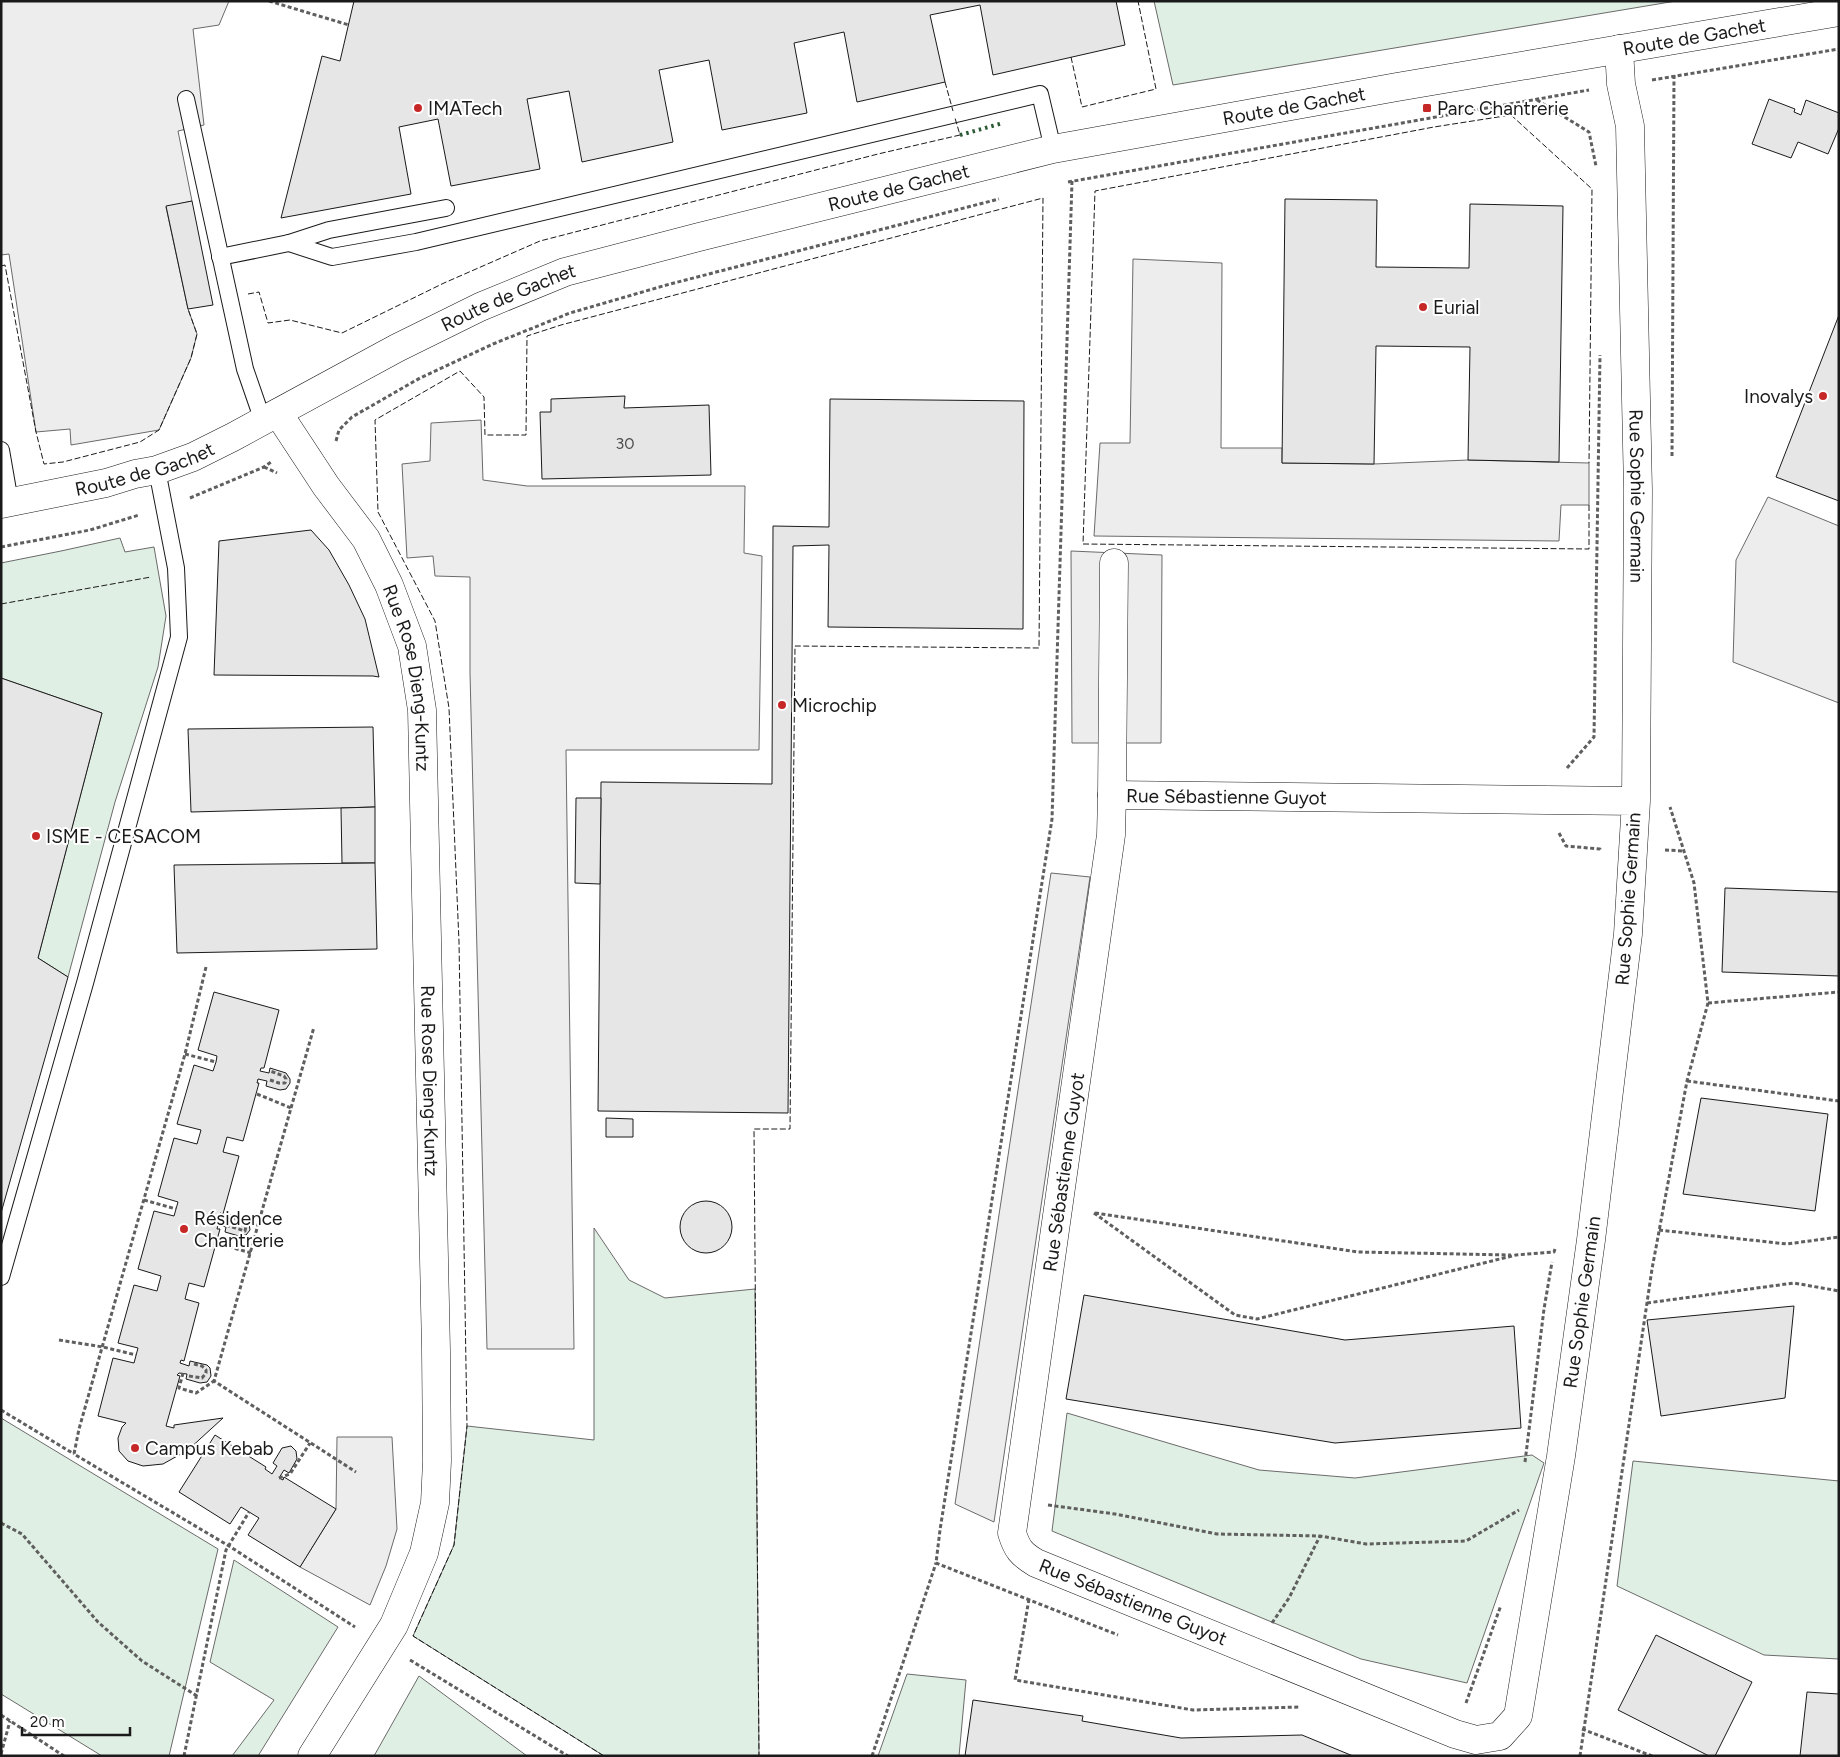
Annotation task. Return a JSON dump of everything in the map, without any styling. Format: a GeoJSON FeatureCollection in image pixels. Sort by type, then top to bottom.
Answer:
{"type":"FeatureCollection","features":[{"type":"Feature","properties":{"kind":"street","name":"Route de Gachet"},"geometry":{"type":"LineString","coordinates":[[6,503],[106,483],[135,474],[157,470],[193,457],[271,417],[396,348],[480,307],[565,272],[1053,149],[1388,88],[1839,12]]}},
{"type":"Feature","properties":{"kind":"street","name":"Rue Sophie Germain"},"geometry":{"type":"LineString","coordinates":[[1500,1736],[1518,1716],[1561,1456],[1628,934],[1636,801],[1638,490],[1630,126],[1621,84],[1619,49]]}},
{"type":"Feature","properties":{"kind":"street","name":"Rue Rose Dieng-Kuntz"},"geometry":{"type":"LineString","coordinates":[[271,417],[366,539],[389,585],[412,646],[422,710],[436,1350],[437,1461],[435,1503],[424,1553],[394,1625],[312,1756]]}},
{"type":"Feature","properties":{"kind":"street"},"geometry":{"type":"LineString","coordinates":[[1112,795],[1114,563]]}},
{"type":"Feature","properties":{"kind":"street","name":"Rue Sébastienne Guyot"},"geometry":{"type":"LineString","coordinates":[[1500,1736],[1476,1740],[1455,1734],[1036,1563],[1027,1558],[1017,1548],[1012,1533],[1111,835],[1112,795],[1636,801]]}},
{"type":"Feature","properties":{"kind":"lane"},"geometry":{"type":"LineString","coordinates":[[289,244],[332,257],[416,242],[1040,94],[1053,149]]}},
{"type":"Feature","properties":{"kind":"lane"},"geometry":{"type":"LineString","coordinates":[[186,99],[245,369],[271,417]]}},
{"type":"Feature","properties":{"kind":"lane"},"geometry":{"type":"LineString","coordinates":[[220,256],[289,244],[329,230],[446,208]]}},
{"type":"Feature","properties":{"kind":"lane"},"geometry":{"type":"LineString","coordinates":[[1,450],[6,503]]}},
{"type":"Feature","properties":{"kind":"lane"},"geometry":{"type":"LineString","coordinates":[[1,1277],[85,983],[180,636],[176,568],[157,470]]}},
{"type":"Feature","properties":{"kind":"path"},"geometry":{"type":"LineString","coordinates":[[269,1],[349,25]]}},
{"type":"Feature","properties":{"kind":"path"},"geometry":{"type":"LineString","coordinates":[[1674,77],[1839,49]]}},
{"type":"Feature","properties":{"kind":"path","name":"Route de Gachet"},"geometry":{"type":"LineString","coordinates":[[1063,182],[1536,100],[1589,132],[1598,174]]}},
{"type":"Feature","properties":{"kind":"path"},"geometry":{"type":"LineString","coordinates":[[872,1756],[936,1563],[1052,819],[1072,181]]}},
{"type":"Feature","properties":{"kind":"path","name":"Route de Gachet"},"geometry":{"type":"LineString","coordinates":[[335,445],[339,430],[352,417],[420,378],[492,344],[570,313],[670,284],[1001,198]]}},
{"type":"Feature","properties":{"kind":"path"},"geometry":{"type":"LineString","coordinates":[[1599,858],[1600,849],[1566,846],[1560,835],[1557,780],[1594,737],[1600,352]]}},
{"type":"Feature","properties":{"kind":"path","name":"Route de Gachet"},"geometry":{"type":"LineString","coordinates":[[1,548],[90,530],[164,508],[264,467],[280,475]]}},
{"type":"Feature","properties":{"kind":"path"},"geometry":{"type":"LineString","coordinates":[[74,1454],[79,1429],[185,1054],[206,967]]}},
{"type":"Feature","properties":{"kind":"path"},"geometry":{"type":"LineString","coordinates":[[1708,1003],[1839,992]]}},
{"type":"Feature","properties":{"kind":"path"},"geometry":{"type":"LineString","coordinates":[[183,1373],[179,1388],[196,1393],[214,1381],[314,1027]]}},
{"type":"Feature","properties":{"kind":"path"},"geometry":{"type":"LineString","coordinates":[[185,1054],[216,1062]]}},
{"type":"Feature","properties":{"kind":"path"},"geometry":{"type":"LineString","coordinates":[[270,1071],[284,1076],[286,1080],[285,1083],[279,1083],[270,1080]]}},
{"type":"Feature","properties":{"kind":"path"},"geometry":{"type":"LineString","coordinates":[[1687,1081],[1839,1102]]}},
{"type":"Feature","properties":{"kind":"path"},"geometry":{"type":"LineString","coordinates":[[257,1094],[291,1108]]}},
{"type":"Feature","properties":{"kind":"path"},"geometry":{"type":"LineString","coordinates":[[144,1200],[176,1208]]}},
{"type":"Feature","properties":{"kind":"path"},"geometry":{"type":"LineString","coordinates":[[1057,1208],[1358,1252],[1516,1255],[1554,1252]]}},
{"type":"Feature","properties":{"kind":"path"},"geometry":{"type":"LineString","coordinates":[[1094,1213],[1235,1315],[1257,1319],[1516,1255]]}},
{"type":"Feature","properties":{"kind":"path"},"geometry":{"type":"LineString","coordinates":[[226,1225],[245,1231],[246,1226],[242,1220],[230,1217]]}},
{"type":"Feature","properties":{"kind":"path"},"geometry":{"type":"LineString","coordinates":[[1659,1230],[1787,1244],[1839,1237]]}},
{"type":"Feature","properties":{"kind":"path"},"geometry":{"type":"LineString","coordinates":[[216,1242],[251,1253]]}},
{"type":"Feature","properties":{"kind":"path"},"geometry":{"type":"LineString","coordinates":[[1524,1464],[1542,1327],[1556,1242]]}},
{"type":"Feature","properties":{"kind":"path"},"geometry":{"type":"LineString","coordinates":[[1647,1303],[1794,1283],[1839,1291]]}},
{"type":"Feature","properties":{"kind":"path"},"geometry":{"type":"LineString","coordinates":[[59,1340],[103,1347],[136,1355]]}},
{"type":"Feature","properties":{"kind":"path"},"geometry":{"type":"LineString","coordinates":[[189,1376],[202,1378],[206,1373],[202,1366],[194,1364]]}},
{"type":"Feature","properties":{"kind":"path"},"geometry":{"type":"LineString","coordinates":[[214,1381],[356,1472]]}},
{"type":"Feature","properties":{"kind":"path"},"geometry":{"type":"LineString","coordinates":[[1,1410],[229,1546],[359,1629]]}},
{"type":"Feature","properties":{"kind":"path"},"geometry":{"type":"LineString","coordinates":[[279,1478],[290,1474],[310,1443]]}},
{"type":"Feature","properties":{"kind":"path"},"geometry":{"type":"LineString","coordinates":[[1017,1500],[1115,1514],[1217,1534],[1320,1536],[1366,1544],[1466,1541],[1521,1509],[1519,1519]]}},
{"type":"Feature","properties":{"kind":"path"},"geometry":{"type":"LineString","coordinates":[[184,1756],[226,1550],[249,1512]]}},
{"type":"Feature","properties":{"kind":"path"},"geometry":{"type":"LineString","coordinates":[[1,1522],[22,1534],[98,1622],[142,1661],[197,1696]]}},
{"type":"Feature","properties":{"kind":"path"},"geometry":{"type":"LineString","coordinates":[[1253,1650],[1289,1598],[1320,1536]]}},
{"type":"Feature","properties":{"kind":"path"},"geometry":{"type":"LineString","coordinates":[[936,1563],[1029,1600]]}},
{"type":"Feature","properties":{"kind":"path"},"geometry":{"type":"LineString","coordinates":[[1036,1563],[1015,1680],[1193,1710],[1304,1707]]}},
{"type":"Feature","properties":{"kind":"path"},"geometry":{"type":"LineString","coordinates":[[1455,1734],[1504,1596]]}},
{"type":"Feature","properties":{"kind":"path"},"geometry":{"type":"LineString","coordinates":[[409,1659],[568,1756]]}},
{"type":"Feature","properties":{"kind":"path"},"geometry":{"type":"LineString","coordinates":[[1,1715],[64,1756]]}},
{"type":"Feature","properties":{"kind":"path"},"geometry":{"type":"LineString","coordinates":[[1,1754],[10,1721]]}},
{"type":"Feature","properties":{"kind":"path"},"geometry":{"type":"LineString","coordinates":[[1582,1728],[1652,1756]]}},
{"type":"Feature","properties":{"kind":"green space"},"geometry":{"type":"Polygon","coordinates":[[[1154,1],[1676,1],[1173,85],[1154,1]]]}},
{"type":"Feature","properties":{"kind":"green space"},"geometry":{"type":"Polygon","coordinates":[[[120,538],[125,552],[154,547],[166,616],[158,667],[115,802],[68,977],[38,958],[102,713],[1,678],[1,563],[120,538]]]}},
{"type":"Feature","properties":{"kind":"green space"},"geometry":{"type":"Polygon","coordinates":[[[594,1228],[629,1280],[665,1298],[755,1289],[759,1756],[604,1756],[413,1636],[454,1545],[467,1426],[594,1440],[594,1228]]]}},
{"type":"Feature","properties":{"kind":"green space"},"geometry":{"type":"Polygon","coordinates":[[[1067,1413],[1259,1470],[1355,1478],[1532,1455],[1544,1463],[1467,1683],[1361,1659],[1052,1531],[1067,1413]]]}},
{"type":"Feature","properties":{"kind":"green space"},"geometry":{"type":"Polygon","coordinates":[[[1,1418],[218,1549],[169,1756],[102,1756],[1,1694],[1,1418]]]}},
{"type":"Feature","properties":{"kind":"green space"},"geometry":{"type":"Polygon","coordinates":[[[1633,1461],[1839,1481],[1839,1659],[1764,1655],[1617,1586],[1633,1461]]]}},
{"type":"Feature","properties":{"kind":"green space"},"geometry":{"type":"Polygon","coordinates":[[[234,1560],[338,1627],[258,1756],[232,1756],[274,1700],[210,1662],[234,1560]]]}},
{"type":"Feature","properties":{"kind":"green space"},"geometry":{"type":"Polygon","coordinates":[[[907,1674],[966,1680],[959,1756],[878,1756],[907,1674]]]}},
{"type":"Feature","properties":{"kind":"green space"},"geometry":{"type":"Polygon","coordinates":[[[419,1676],[527,1756],[374,1756],[419,1676]]]}},
{"type":"Feature","properties":{"kind":"shaded area"},"geometry":{"type":"Polygon","coordinates":[[[1,1],[229,1],[219,25],[193,29],[204,125],[178,131],[192,201],[166,207],[188,309],[197,334],[191,358],[159,430],[71,445],[70,429],[36,432],[9,254],[1,255],[1,1]]]}},
{"type":"Feature","properties":{"kind":"shaded area"},"geometry":{"type":"Polygon","coordinates":[[[1133,259],[1222,263],[1221,448],[1282,448],[1282,463],[1374,464],[1468,460],[1589,463],[1589,505],[1561,505],[1559,541],[1094,536],[1100,443],[1130,443],[1133,259]]]}},
{"type":"Feature","properties":{"kind":"shaded area"},"geometry":{"type":"Polygon","coordinates":[[[481,420],[483,480],[527,486],[745,486],[744,553],[762,556],[759,750],[566,750],[574,1349],[487,1349],[470,673],[470,577],[435,576],[433,556],[407,558],[402,464],[430,461],[431,423],[481,420]]]}},
{"type":"Feature","properties":{"kind":"shaded area"},"geometry":{"type":"Polygon","coordinates":[[[1768,497],[1839,526],[1839,703],[1733,662],[1736,560],[1768,497]]]}},
{"type":"Feature","properties":{"kind":"shaded area"},"geometry":{"type":"Polygon","coordinates":[[[1071,551],[1162,555],[1161,743],[1072,743],[1071,551]]]}},
{"type":"Feature","properties":{"kind":"shaded area"},"geometry":{"type":"Polygon","coordinates":[[[1051,873],[1090,877],[994,1522],[955,1504],[1051,873]]]}},
{"type":"Feature","properties":{"kind":"shaded area"},"geometry":{"type":"Polygon","coordinates":[[[337,1437],[392,1437],[397,1529],[386,1566],[370,1605],[300,1567],[336,1509],[337,1437]]]}},
{"type":"Feature","properties":{"kind":"building","name":"IMATech"},"geometry":{"type":"Polygon","coordinates":[[[354,1],[1116,1],[1125,45],[993,75],[980,5],[930,15],[945,82],[857,102],[844,32],[794,43],[807,113],[722,130],[709,60],[659,70],[673,142],[582,162],[569,91],[527,99],[540,169],[451,186],[438,119],[399,127],[411,194],[281,218],[322,56],[340,61],[354,1]]]}},
{"type":"Feature","properties":{"kind":"building"},"geometry":{"type":"Polygon","coordinates":[[[1769,99],[1795,109],[1794,112],[1801,115],[1806,100],[1839,113],[1839,128],[1828,154],[1798,142],[1791,158],[1752,144],[1769,99]]]}},
{"type":"Feature","properties":{"kind":"building","name":"Eurial"},"geometry":{"type":"Polygon","coordinates":[[[1285,199],[1377,200],[1376,267],[1469,268],[1470,204],[1563,206],[1559,462],[1468,460],[1470,347],[1376,346],[1374,464],[1282,463],[1285,199]]]}},
{"type":"Feature","properties":{"kind":"building"},"geometry":{"type":"Polygon","coordinates":[[[192,201],[213,305],[188,309],[166,206],[192,201]]]}},
{"type":"Feature","properties":{"kind":"building","name":"Inovalys"},"geometry":{"type":"Polygon","coordinates":[[[1839,315],[1839,501],[1776,477],[1839,315]]]}},
{"type":"Feature","properties":{"kind":"building"},"geometry":{"type":"Polygon","coordinates":[[[625,396],[624,408],[709,405],[711,475],[542,479],[540,412],[551,412],[551,399],[625,396]]]}},
{"type":"Feature","properties":{"kind":"building","name":"Microchip"},"geometry":{"type":"Polygon","coordinates":[[[830,399],[1024,401],[1023,629],[828,627],[829,545],[793,546],[788,1113],[598,1111],[601,782],[772,784],[773,526],[829,527],[830,399]]]}},
{"type":"Feature","properties":{"kind":"building"},"geometry":{"type":"Polygon","coordinates":[[[311,530],[329,550],[349,585],[365,619],[379,677],[214,675],[219,541],[311,530]]]}},
{"type":"Feature","properties":{"kind":"building","name":"ISME - CESACOM"},"geometry":{"type":"Polygon","coordinates":[[[1,678],[102,713],[38,958],[68,977],[1,1213],[1,678]]]}},
{"type":"Feature","properties":{"kind":"building"},"geometry":{"type":"Polygon","coordinates":[[[373,727],[375,807],[191,812],[188,729],[373,727]]]}},
{"type":"Feature","properties":{"kind":"building"},"geometry":{"type":"Polygon","coordinates":[[[576,798],[601,798],[600,884],[575,883],[576,798]]]}},
{"type":"Feature","properties":{"kind":"building"},"geometry":{"type":"Polygon","coordinates":[[[375,807],[375,863],[342,863],[341,808],[375,807]]]}},
{"type":"Feature","properties":{"kind":"building"},"geometry":{"type":"Polygon","coordinates":[[[375,863],[377,949],[177,953],[174,865],[375,863]]]}},
{"type":"Feature","properties":{"kind":"building"},"geometry":{"type":"Polygon","coordinates":[[[1725,888],[1839,892],[1839,976],[1722,972],[1725,888]]]}},
{"type":"Feature","properties":{"kind":"building","name":"Résidence Chantrerie"},"geometry":{"type":"Polygon","coordinates":[[[214,992],[279,1010],[264,1068],[261,1068],[260,1071],[269,1073],[270,1068],[286,1073],[290,1083],[286,1089],[280,1090],[266,1086],[267,1081],[258,1079],[257,1083],[259,1083],[243,1141],[227,1137],[223,1152],[239,1156],[223,1214],[220,1213],[220,1217],[229,1219],[230,1215],[243,1218],[249,1223],[250,1230],[246,1235],[239,1236],[225,1232],[226,1227],[218,1225],[217,1229],[220,1229],[204,1287],[189,1283],[185,1299],[199,1303],[184,1361],[181,1360],[180,1363],[189,1366],[190,1361],[207,1365],[210,1368],[211,1376],[207,1382],[200,1383],[186,1379],[187,1374],[179,1373],[177,1375],[180,1376],[166,1426],[174,1428],[174,1425],[223,1418],[188,1450],[163,1464],[143,1466],[128,1461],[119,1451],[118,1438],[122,1427],[126,1423],[98,1416],[113,1358],[134,1363],[138,1348],[118,1343],[134,1285],[157,1291],[161,1276],[138,1269],[154,1211],[174,1216],[178,1202],[158,1196],[174,1138],[197,1144],[201,1130],[177,1124],[194,1065],[213,1071],[216,1062],[217,1056],[198,1050],[214,992]]]}},
{"type":"Feature","properties":{"kind":"building"},"geometry":{"type":"Polygon","coordinates":[[[1701,1098],[1828,1114],[1815,1211],[1683,1194],[1701,1098]]]}},
{"type":"Feature","properties":{"kind":"building"},"geometry":{"type":"Polygon","coordinates":[[[606,1118],[633,1119],[633,1137],[606,1137],[606,1118]]]}},
{"type":"Feature","properties":{"kind":"building"},"geometry":{"type":"Polygon","coordinates":[[[701,1201],[711,1201],[721,1205],[728,1212],[732,1227],[728,1242],[721,1249],[711,1253],[701,1253],[691,1249],[684,1242],[680,1232],[680,1222],[684,1212],[691,1205],[701,1201]]]}},
{"type":"Feature","properties":{"kind":"building"},"geometry":{"type":"Polygon","coordinates":[[[1084,1295],[1345,1340],[1514,1326],[1521,1428],[1335,1443],[1066,1399],[1084,1295]]]}},
{"type":"Feature","properties":{"kind":"building"},"geometry":{"type":"Polygon","coordinates":[[[1794,1306],[1785,1398],[1661,1416],[1647,1320],[1794,1306]]]}},
{"type":"Feature","properties":{"kind":"building"},"geometry":{"type":"Polygon","coordinates":[[[215,1435],[266,1467],[265,1469],[272,1474],[277,1466],[273,1463],[282,1448],[291,1446],[296,1451],[297,1459],[289,1473],[284,1470],[279,1478],[283,1480],[284,1477],[336,1509],[300,1567],[248,1535],[259,1518],[241,1507],[230,1524],[179,1492],[215,1435]]]}},
{"type":"Feature","properties":{"kind":"building"},"geometry":{"type":"Polygon","coordinates":[[[1656,1635],[1752,1682],[1715,1756],[1709,1756],[1618,1710],[1656,1635]]]}},
{"type":"Feature","properties":{"kind":"building"},"geometry":{"type":"Polygon","coordinates":[[[1807,1692],[1839,1694],[1839,1756],[1800,1756],[1807,1692]]]}},
{"type":"Feature","properties":{"kind":"building"},"geometry":{"type":"Polygon","coordinates":[[[973,1700],[1083,1716],[1082,1721],[1181,1738],[1302,1735],[1353,1756],[965,1756],[973,1700]]]}},
{"type":"Feature","properties":{"kind":"hedge"},"geometry":{"type":"LineString","coordinates":[[960,135],[1003,123]]}},
{"type":"Feature","properties":{"kind":"fence"},"geometry":{"type":"LineString","coordinates":[[1071,57],[1082,107],[1156,89],[1138,1]]}},
{"type":"Feature","properties":{"kind":"fence"},"geometry":{"type":"LineString","coordinates":[[945,82],[953,111]]}},
{"type":"Feature","properties":{"kind":"fence"},"geometry":{"type":"LineString","coordinates":[[1589,463],[1592,189],[1511,115],[1434,127],[1095,191],[1083,544],[1589,549],[1589,505]]}},
{"type":"Feature","properties":{"kind":"fence"},"geometry":{"type":"LineString","coordinates":[[248,294],[259,292],[268,323],[290,320],[342,333],[444,283],[540,241],[878,154],[960,135],[955,118]]}},
{"type":"Feature","properties":{"kind":"fence"},"geometry":{"type":"LineString","coordinates":[[604,1756],[413,1636],[454,1545],[467,1426],[459,942],[449,708],[435,621],[378,512],[375,420],[460,371],[484,397],[485,435],[526,435],[527,336],[561,325],[1043,198],[1039,648],[795,646],[790,1129],[754,1129],[759,1756]]}},
{"type":"Feature","properties":{"kind":"fence"},"geometry":{"type":"LineString","coordinates":[[1,266],[5,265],[36,432],[44,464],[63,462],[140,442],[159,430],[191,358],[197,334],[188,309]]}},
{"type":"Feature","properties":{"kind":"fence"},"geometry":{"type":"LineString","coordinates":[[1,604],[151,577]]}},
{"type":"Feature","properties":{"kind":"place","name":"IMATech"},"geometry":{"type":"Point","coordinates":[418,108]}},
{"type":"Feature","properties":{"kind":"place","name":"Parc Chantrerie"},"geometry":{"type":"Point","coordinates":[1427,108]}},
{"type":"Feature","properties":{"kind":"place","name":"Eurial"},"geometry":{"type":"Point","coordinates":[1423,307]}},
{"type":"Feature","properties":{"kind":"place","name":"Inovalys"},"geometry":{"type":"Point","coordinates":[1823,396]}},
{"type":"Feature","properties":{"kind":"place","name":"Microchip"},"geometry":{"type":"Point","coordinates":[782,705]}},
{"type":"Feature","properties":{"kind":"place","name":"ISME - CESACOM"},"geometry":{"type":"Point","coordinates":[36,836]}},
{"type":"Feature","properties":{"kind":"place","name":"Résidence Chantrerie"},"geometry":{"type":"Point","coordinates":[184,1229]}},
{"type":"Feature","properties":{"kind":"place","name":"Campus Kebab"},"geometry":{"type":"Point","coordinates":[135,1448]}}]}
